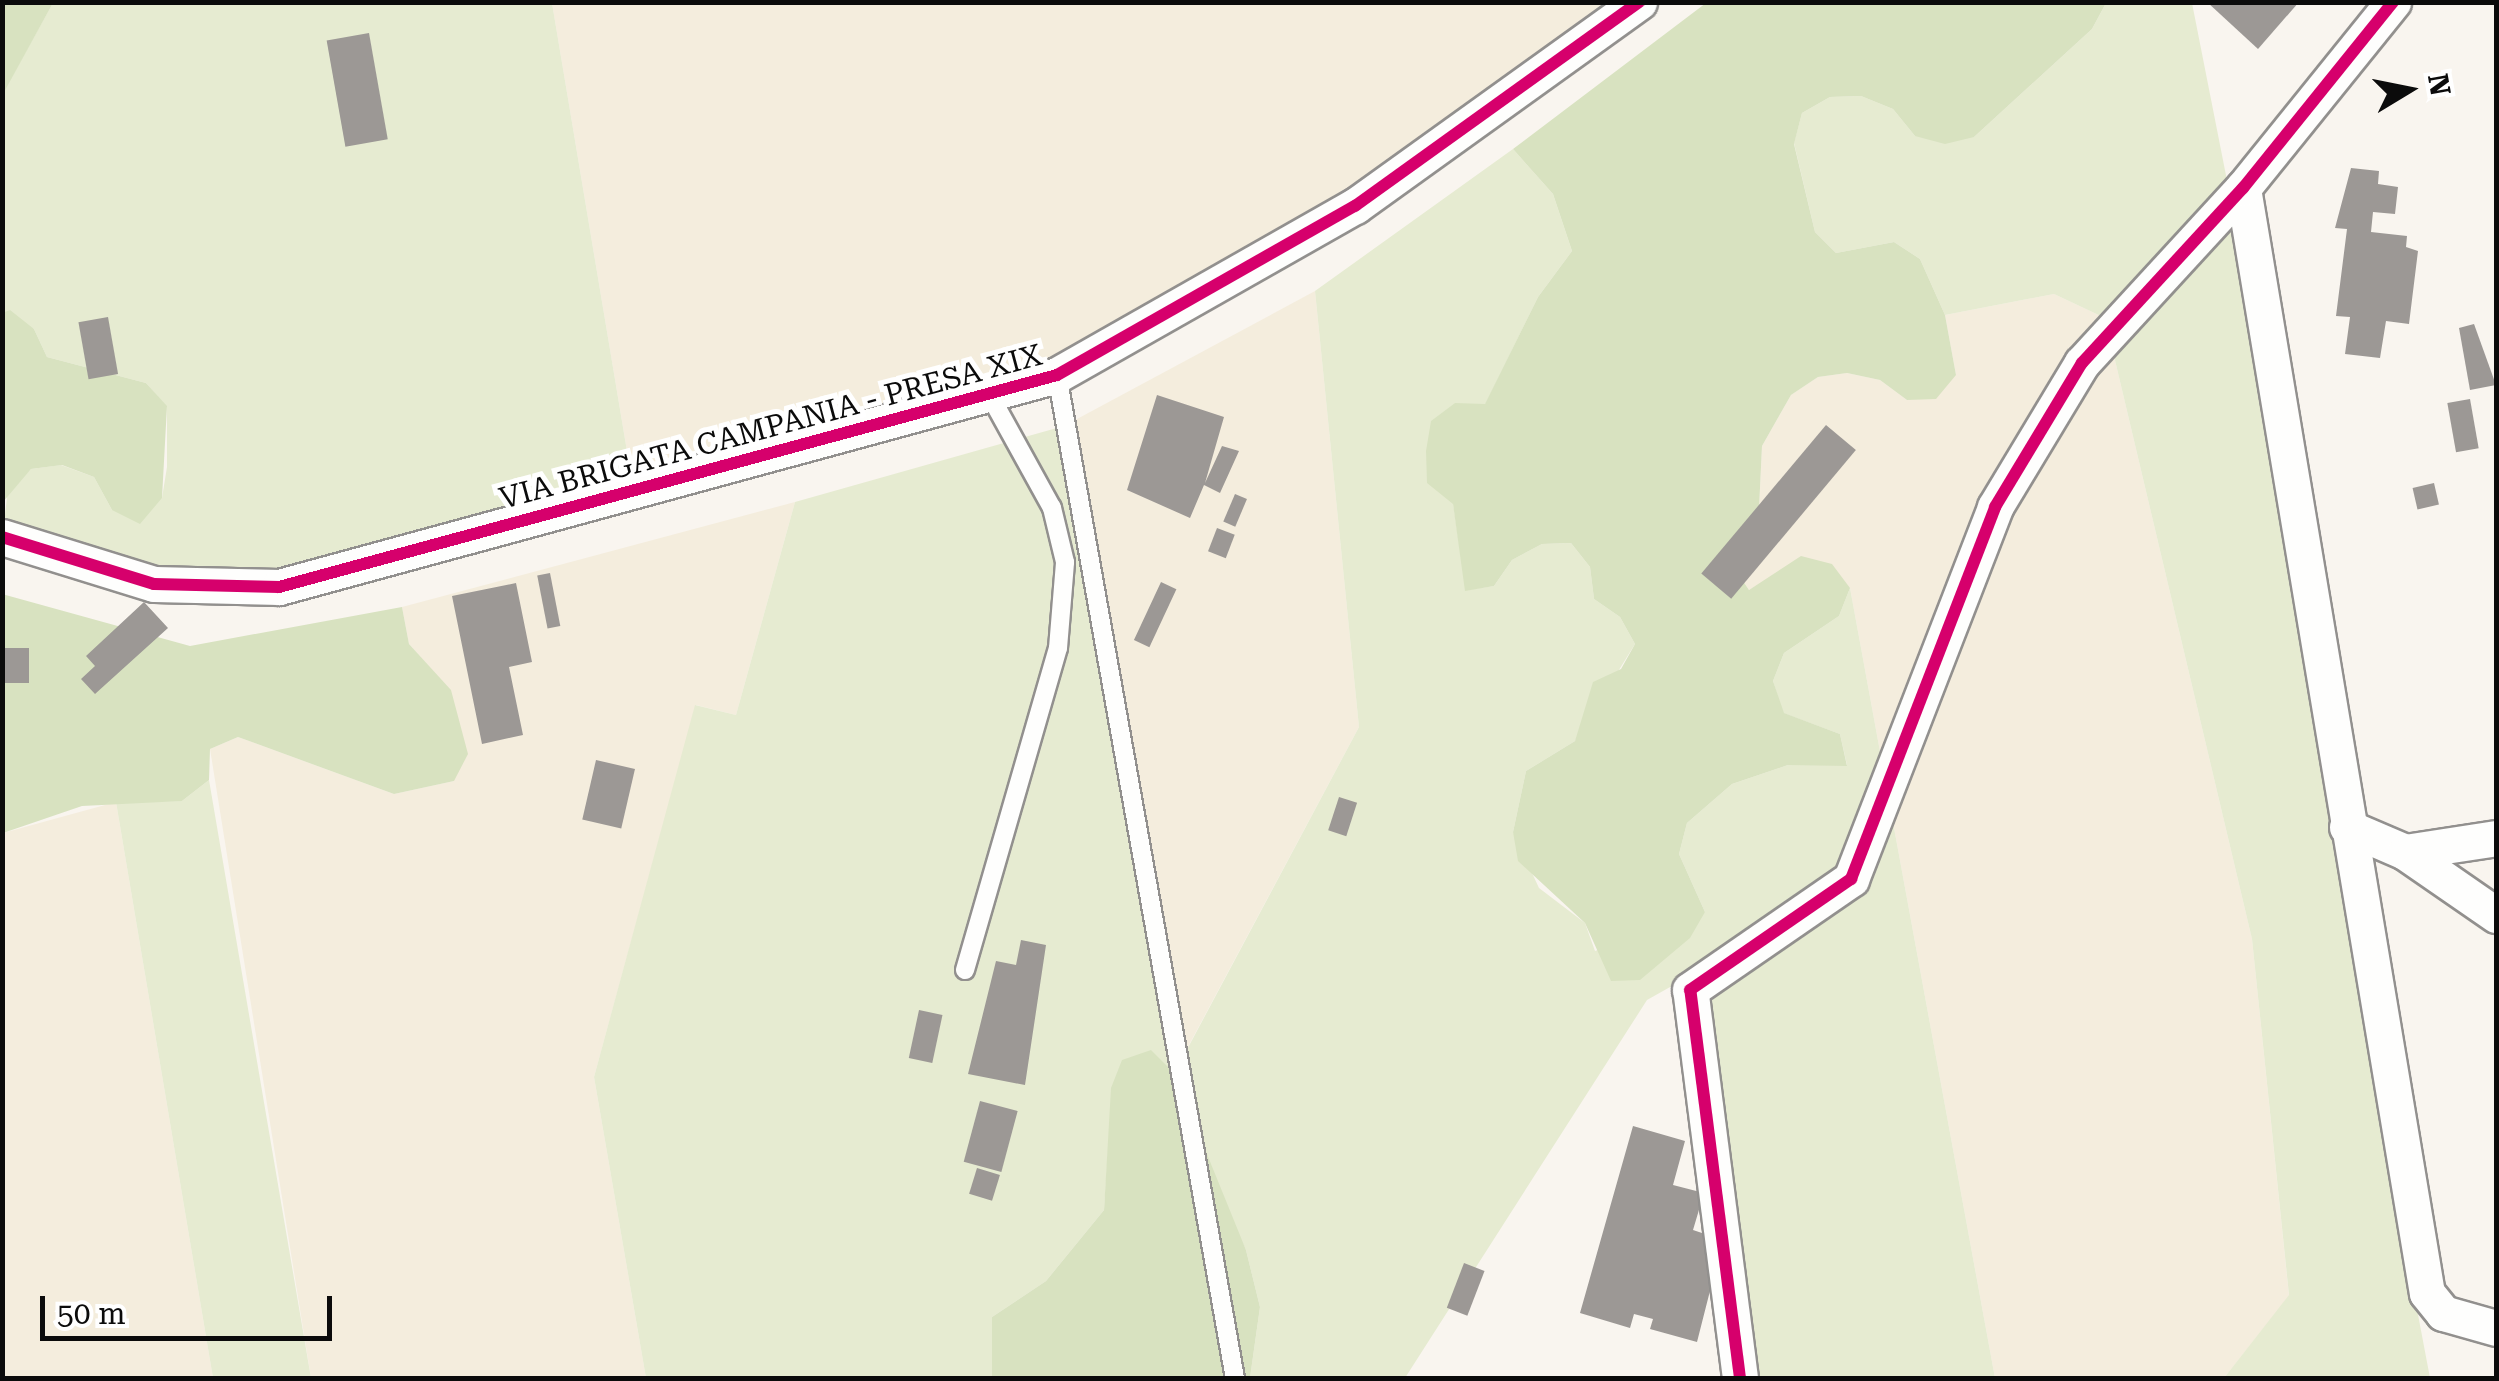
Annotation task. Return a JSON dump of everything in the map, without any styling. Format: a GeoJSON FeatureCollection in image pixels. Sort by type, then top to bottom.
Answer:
{"type":"FeatureCollection","features":[{"type":"Feature","properties":{"kind":"street","name":"VIA BRIGATA CAMPANIA - PRESA XIX"},"geometry":{"type":"LineString","coordinates":[[2,537],[154,584],[279,587],[1057,375],[1356,206],[1639,2]]}},
{"type":"Feature","properties":{"kind":"street"},"geometry":{"type":"LineString","coordinates":[[1740,1378],[1690,990],[1851,879],[1995,507],[2082,363],[2244,188],[2393,2]]}},
{"type":"Feature","properties":{"kind":"street"},"geometry":{"type":"LineString","coordinates":[[2244,188],[2427,1293],[2443,1314],[2496,1328]]}},
{"type":"Feature","properties":{"kind":"street"},"geometry":{"type":"LineString","coordinates":[[2348,826],[2405,852],[2496,915]]}},
{"type":"Feature","properties":{"kind":"street"},"geometry":{"type":"LineString","coordinates":[[2405,852],[2496,838]]}},
{"type":"Feature","properties":{"kind":"lane"},"geometry":{"type":"LineString","coordinates":[[1057,375],[1235,1378]]}},
{"type":"Feature","properties":{"kind":"lane"},"geometry":{"type":"LineString","coordinates":[[966,970],[1058,648],[1065,562],[1046,494],[990,394]]}},
{"type":"Feature","properties":{"kind":"shaded area"},"geometry":{"type":"Polygon","coordinates":[[[552,3],[1611,3],[1372,181],[1079,358],[633,487],[552,3]]]}},
{"type":"Feature","properties":{"kind":"shaded area"},"geometry":{"type":"Polygon","coordinates":[[[1315,291],[1359,727],[1174,1073],[1064,426],[1315,291]]]}},
{"type":"Feature","properties":{"kind":"shaded area"},"geometry":{"type":"Polygon","coordinates":[[[2054,294],[2105,318],[2252,939],[2289,1296],[2224,1378],[1995,1378],[1850,588],[1777,574],[1749,590],[1731,563],[1759,509],[1762,446],[1791,395],[1818,377],[1847,373],[1880,380],[1907,400],[1956,375],[1945,315],[2054,294]]]}},
{"type":"Feature","properties":{"kind":"shaded area"},"geometry":{"type":"Polygon","coordinates":[[[795,502],[736,715],[696,705],[594,1077],[646,1378],[311,1378],[210,749],[238,737],[394,794],[454,781],[450,690],[409,644],[402,607],[795,502]]]}},
{"type":"Feature","properties":{"kind":"shaded area"},"geometry":{"type":"Polygon","coordinates":[[[116,802],[213,1378],[3,1378],[3,833],[116,802]]]}},
{"type":"Feature","properties":{"kind":"green space"},"geometry":{"type":"Polygon","coordinates":[[[2,3],[53,3],[3,94],[2,3]]]}},
{"type":"Feature","properties":{"kind":"green space"},"geometry":{"type":"Polygon","coordinates":[[[53,3],[552,3],[633,487],[330,565],[190,587],[3,531],[8,489],[31,469],[61,465],[94,477],[112,510],[162,498],[167,467],[167,407],[146,383],[47,357],[34,329],[3,313],[2,94],[53,3]]]}},
{"type":"Feature","properties":{"kind":"green space"},"geometry":{"type":"Polygon","coordinates":[[[1706,3],[2106,3],[2092,29],[1974,137],[1945,144],[1915,136],[1893,109],[1861,96],[1830,97],[1802,113],[1794,144],[1815,232],[1836,253],[1894,242],[1920,259],[1945,315],[1956,375],[1936,399],[1907,400],[1880,380],[1847,373],[1818,377],[1791,395],[1762,446],[1759,509],[1731,563],[1749,590],[1801,556],[1832,564],[1850,588],[1839,616],[1784,653],[1773,681],[1784,713],[1840,734],[1847,766],[1788,765],[1732,784],[1687,823],[1679,854],[1705,912],[1690,938],[1640,980],[1611,981],[1585,923],[1518,861],[1513,832],[1526,771],[1575,741],[1593,682],[1621,669],[1635,644],[1620,617],[1594,599],[1590,567],[1571,543],[1542,544],[1512,560],[1494,586],[1465,591],[1453,504],[1427,483],[1426,451],[1431,421],[1455,403],[1485,404],[1538,297],[1572,251],[1553,194],[1513,149],[1706,3]]]}},
{"type":"Feature","properties":{"kind":"green space"},"geometry":{"type":"Polygon","coordinates":[[[2106,3],[2192,3],[2438,1250],[2406,1251],[2430,1378],[2224,1378],[2289,1295],[2252,939],[2105,318],[2054,294],[1945,315],[1920,259],[1894,242],[1836,253],[1815,232],[1794,143],[1802,113],[1830,97],[1861,96],[1893,109],[1915,136],[1974,137],[2092,29],[2106,3]]]}},
{"type":"Feature","properties":{"kind":"green space"},"geometry":{"type":"Polygon","coordinates":[[[1513,149],[1553,194],[1572,251],[1538,297],[1485,405],[1453,503],[1466,590],[1494,586],[1512,560],[1542,544],[1571,543],[1590,567],[1594,599],[1620,617],[1635,644],[1575,741],[1526,771],[1513,832],[1539,888],[1585,923],[1595,951],[1705,912],[1679,854],[1687,823],[1732,784],[1788,765],[1847,765],[1840,734],[1783,713],[1773,681],[1784,653],[1839,616],[1850,588],[1995,1378],[1730,1378],[1679,982],[1647,1000],[1405,1378],[1250,1378],[1260,1307],[1246,1250],[1204,1161],[1110,1121],[1104,1210],[1046,1281],[992,1317],[992,1378],[646,1378],[594,1077],[695,705],[736,715],[795,502],[1064,426],[1175,1072],[1359,727],[1315,291],[1513,149]]]}},
{"type":"Feature","properties":{"kind":"green space"},"geometry":{"type":"Polygon","coordinates":[[[10,310],[34,329],[47,357],[146,383],[167,406],[162,498],[140,524],[112,510],[94,477],[62,465],[31,469],[3,502],[2,313],[10,310]]]}},
{"type":"Feature","properties":{"kind":"green space"},"geometry":{"type":"Polygon","coordinates":[[[2,594],[190,646],[402,607],[409,644],[451,690],[468,754],[454,781],[394,794],[238,737],[210,749],[209,780],[182,801],[82,806],[3,833],[2,594]]]}},
{"type":"Feature","properties":{"kind":"green space"},"geometry":{"type":"Polygon","coordinates":[[[209,780],[311,1378],[213,1378],[116,802],[182,801],[209,780]]]}},
{"type":"Feature","properties":{"kind":"green space"},"geometry":{"type":"Polygon","coordinates":[[[1151,1050],[1174,1073],[1246,1250],[1260,1307],[1250,1378],[992,1378],[992,1317],[1046,1281],[1104,1210],[1111,1088],[1122,1060],[1151,1050]]]}},
{"type":"Feature","properties":{"kind":"building"},"geometry":{"type":"Polygon","coordinates":[[[2207,2],[2299,2],[2258,49],[2207,2]]]}},
{"type":"Feature","properties":{"kind":"building"},"geometry":{"type":"Polygon","coordinates":[[[369,33],[388,139],[345,147],[327,40],[369,33]]]}},
{"type":"Feature","properties":{"kind":"building"},"geometry":{"type":"Polygon","coordinates":[[[2351,168],[2379,171],[2378,184],[2398,187],[2395,214],[2373,212],[2371,232],[2407,236],[2406,247],[2418,251],[2409,324],[2386,321],[2380,358],[2345,354],[2350,317],[2336,316],[2347,229],[2335,228],[2351,168]]]}},
{"type":"Feature","properties":{"kind":"building"},"geometry":{"type":"Polygon","coordinates":[[[108,317],[118,374],[89,379],[78,322],[108,317]]]}},
{"type":"Feature","properties":{"kind":"building"},"geometry":{"type":"Polygon","coordinates":[[[2474,324],[2496,385],[2470,390],[2459,328],[2474,324]]]}},
{"type":"Feature","properties":{"kind":"building"},"geometry":{"type":"Polygon","coordinates":[[[1157,395],[1224,417],[1205,483],[1222,446],[1239,451],[1220,493],[1204,485],[1190,518],[1127,490],[1157,395]]]}},
{"type":"Feature","properties":{"kind":"building"},"geometry":{"type":"Polygon","coordinates":[[[2470,399],[2479,448],[2456,452],[2447,403],[2470,399]]]}},
{"type":"Feature","properties":{"kind":"building"},"geometry":{"type":"Polygon","coordinates":[[[1826,425],[1856,450],[1731,599],[1701,574],[1826,425]]]}},
{"type":"Feature","properties":{"kind":"building"},"geometry":{"type":"Polygon","coordinates":[[[2434,483],[2439,504],[2418,509],[2413,488],[2434,483]]]}},
{"type":"Feature","properties":{"kind":"building"},"geometry":{"type":"Polygon","coordinates":[[[1235,494],[1247,499],[1235,527],[1223,522],[1235,494]]]}},
{"type":"Feature","properties":{"kind":"building"},"geometry":{"type":"Polygon","coordinates":[[[1217,528],[1235,535],[1226,558],[1208,551],[1217,528]]]}},
{"type":"Feature","properties":{"kind":"building"},"geometry":{"type":"Polygon","coordinates":[[[550,573],[560,626],[548,628],[537,575],[550,573]]]}},
{"type":"Feature","properties":{"kind":"building"},"geometry":{"type":"Polygon","coordinates":[[[1161,582],[1176,589],[1149,647],[1134,640],[1161,582]]]}},
{"type":"Feature","properties":{"kind":"building"},"geometry":{"type":"Polygon","coordinates":[[[516,583],[532,662],[509,667],[523,735],[482,744],[452,596],[516,583]]]}},
{"type":"Feature","properties":{"kind":"building"},"geometry":{"type":"Polygon","coordinates":[[[144,602],[168,628],[95,694],[81,679],[95,666],[86,656],[144,602]]]}},
{"type":"Feature","properties":{"kind":"building"},"geometry":{"type":"Polygon","coordinates":[[[2,648],[29,648],[29,683],[2,683],[2,648]]]}},
{"type":"Feature","properties":{"kind":"building"},"geometry":{"type":"Polygon","coordinates":[[[596,760],[635,769],[621,828],[582,819],[596,760]]]}},
{"type":"Feature","properties":{"kind":"building"},"geometry":{"type":"Polygon","coordinates":[[[1339,797],[1357,803],[1346,836],[1328,830],[1339,797]]]}},
{"type":"Feature","properties":{"kind":"building"},"geometry":{"type":"Polygon","coordinates":[[[1021,940],[1046,945],[1025,1085],[968,1074],[996,961],[1016,965],[1021,940]]]}},
{"type":"Feature","properties":{"kind":"building"},"geometry":{"type":"Polygon","coordinates":[[[919,1010],[942,1015],[932,1063],[909,1058],[919,1010]]]}},
{"type":"Feature","properties":{"kind":"building"},"geometry":{"type":"Polygon","coordinates":[[[980,1101],[1018,1111],[1001,1172],[964,1162],[980,1101]]]}},
{"type":"Feature","properties":{"kind":"building"},"geometry":{"type":"Polygon","coordinates":[[[1633,1126],[1685,1141],[1673,1185],[1704,1193],[1693,1230],[1711,1236],[1712,1283],[1697,1342],[1650,1329],[1653,1319],[1634,1314],[1630,1328],[1580,1313],[1633,1126]]]}},
{"type":"Feature","properties":{"kind":"building"},"geometry":{"type":"Polygon","coordinates":[[[977,1168],[1000,1175],[992,1201],[969,1194],[977,1168]]]}},
{"type":"Feature","properties":{"kind":"building"},"geometry":{"type":"Polygon","coordinates":[[[1464,1263],[1485,1271],[1467,1316],[1447,1308],[1464,1263]]]}},
{"type":"Feature","properties":{"kind":"cycle path"},"geometry":{"type":"LineString","coordinates":[[2,537],[154,584],[279,587],[1057,375],[1355,206],[1639,2]]}},
{"type":"Feature","properties":{"kind":"cycle path"},"geometry":{"type":"LineString","coordinates":[[1740,1378],[1690,990],[1851,879],[1995,507],[2082,363],[2243,188],[2393,2]]}}]}
